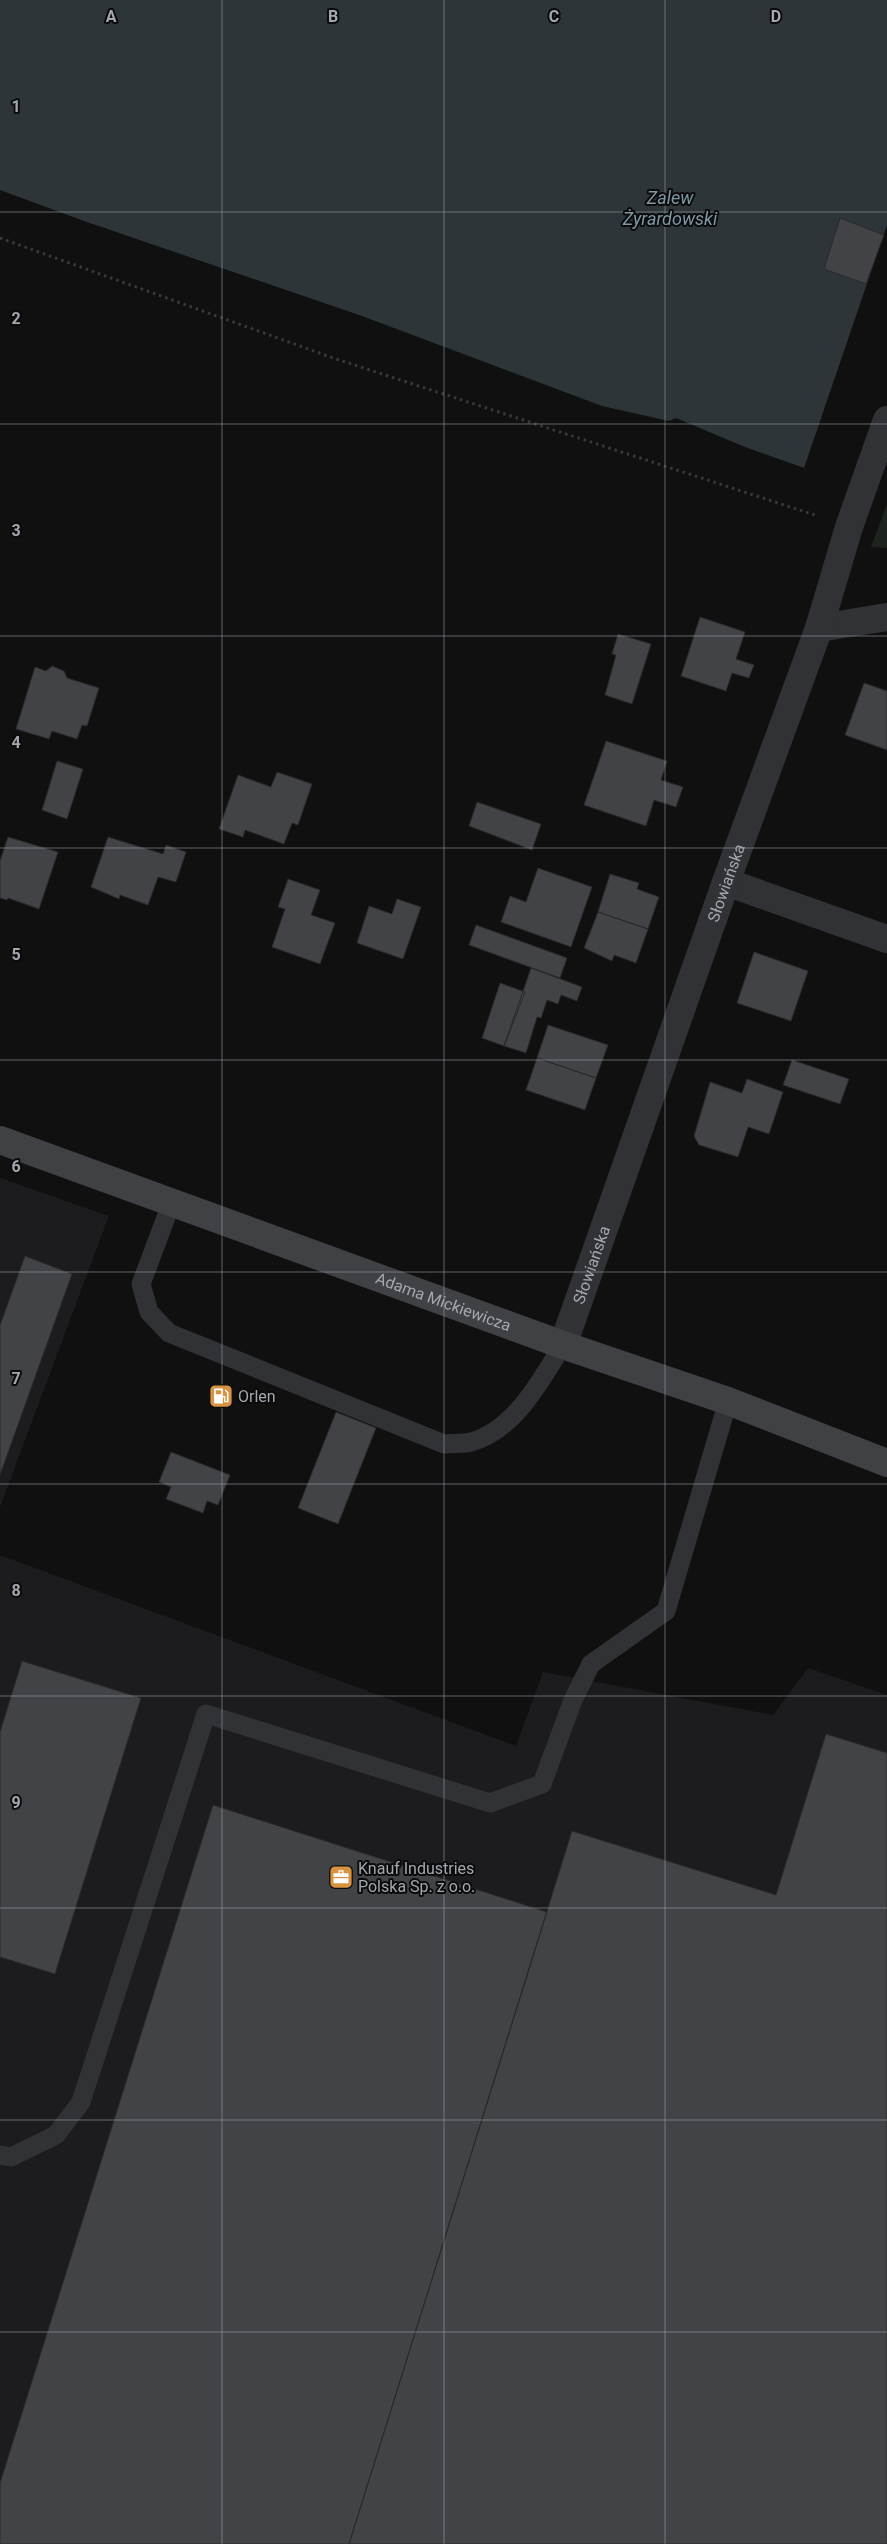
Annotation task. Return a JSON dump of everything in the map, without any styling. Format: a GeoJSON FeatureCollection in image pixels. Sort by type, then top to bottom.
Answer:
{"type":"FeatureCollection","features":[{"type":"Feature","properties":{"kind":"street","name":"Słowiańska"},"geometry":{"type":"LineString","coordinates":[[563,1346],[726,882],[819,628],[849,527],[887,420]]}},
{"type":"Feature","properties":{"kind":"street"},"geometry":{"type":"LineString","coordinates":[[819,628],[887,616]]}},
{"type":"Feature","properties":{"kind":"street"},"geometry":{"type":"LineString","coordinates":[[726,882],[887,939]]}},
{"type":"Feature","properties":{"kind":"street","name":"Adama Mickiewicza"},"geometry":{"type":"LineString","coordinates":[[0,1140],[563,1346],[728,1401],[887,1463]]}},
{"type":"Feature","properties":{"kind":"lane"},"geometry":{"type":"LineString","coordinates":[[172,1204],[141,1284],[149,1312],[169,1333],[444,1444],[471,1442],[506,1423],[529,1398],[563,1346]]}},
{"type":"Feature","properties":{"kind":"lane"},"geometry":{"type":"LineString","coordinates":[[0,2155],[11,2157],[56,2135],[80,2102],[206,1714],[490,1803],[542,1784],[574,1700],[591,1664],[666,1611],[728,1401]]}},
{"type":"Feature","properties":{"kind":"path"},"geometry":{"type":"LineString","coordinates":[[0,238],[336,359],[820,516]]}},
{"type":"Feature","properties":{"kind":"shaded area"},"geometry":{"type":"Polygon","coordinates":[[[887,504],[887,548],[871,547],[887,504]]]}},
{"type":"Feature","properties":{"kind":"shaded area"},"geometry":{"type":"Polygon","coordinates":[[[0,1178],[109,1216],[0,1507],[0,1178]]]}},
{"type":"Feature","properties":{"kind":"shaded area"},"geometry":{"type":"Polygon","coordinates":[[[0,1555],[516,1746],[543,1672],[773,1715],[808,1668],[887,1695],[887,2544],[0,2544],[0,1555]]]}},
{"type":"Feature","properties":{"kind":"water","name":"Zalew Żyrardowski"},"geometry":{"type":"Polygon","coordinates":[[[0,0],[887,0],[887,225],[804,468],[745,447],[676,418],[669,421],[602,406],[362,316],[84,221],[0,190],[0,0]]]}},
{"type":"Feature","properties":{"kind":"building"},"geometry":{"type":"Polygon","coordinates":[[[840,218],[884,235],[866,284],[824,269],[840,218]]]}},
{"type":"Feature","properties":{"kind":"building"},"geometry":{"type":"Polygon","coordinates":[[[700,617],[745,632],[736,659],[754,665],[749,678],[732,673],[726,691],[681,676],[700,617]]]}},
{"type":"Feature","properties":{"kind":"building"},"geometry":{"type":"Polygon","coordinates":[[[618,634],[651,644],[632,704],[605,695],[616,655],[612,654],[618,634]]]}},
{"type":"Feature","properties":{"kind":"building"},"geometry":{"type":"Polygon","coordinates":[[[52,666],[64,671],[67,678],[99,688],[87,726],[82,725],[77,739],[52,731],[49,739],[16,729],[35,667],[46,671],[52,666]]]}},
{"type":"Feature","properties":{"kind":"building"},"geometry":{"type":"Polygon","coordinates":[[[864,683],[887,691],[887,750],[845,735],[864,683]]]}},
{"type":"Feature","properties":{"kind":"building"},"geometry":{"type":"Polygon","coordinates":[[[606,741],[667,761],[661,780],[683,787],[676,807],[654,800],[646,826],[584,805],[606,741]]]}},
{"type":"Feature","properties":{"kind":"building"},"geometry":{"type":"Polygon","coordinates":[[[57,761],[83,769],[67,819],[42,810],[57,761]]]}},
{"type":"Feature","properties":{"kind":"building"},"geometry":{"type":"Polygon","coordinates":[[[277,772],[312,784],[298,825],[292,823],[284,844],[245,830],[243,837],[219,829],[238,775],[271,787],[277,772]]]}},
{"type":"Feature","properties":{"kind":"building"},"geometry":{"type":"Polygon","coordinates":[[[477,802],[541,824],[532,850],[469,826],[477,802]]]}},
{"type":"Feature","properties":{"kind":"building"},"geometry":{"type":"Polygon","coordinates":[[[8,837],[58,852],[39,909],[8,898],[7,900],[0,898],[0,861],[8,837]]]}},
{"type":"Feature","properties":{"kind":"building"},"geometry":{"type":"Polygon","coordinates":[[[108,837],[163,854],[166,845],[186,852],[176,882],[158,877],[148,905],[120,895],[119,899],[91,887],[108,837]]]}},
{"type":"Feature","properties":{"kind":"building"},"geometry":{"type":"Polygon","coordinates":[[[538,868],[592,887],[571,947],[501,922],[510,896],[526,902],[538,868]]]}},
{"type":"Feature","properties":{"kind":"building"},"geometry":{"type":"Polygon","coordinates":[[[610,874],[639,883],[637,889],[659,897],[648,929],[598,912],[610,874]]]}},
{"type":"Feature","properties":{"kind":"building"},"geometry":{"type":"Polygon","coordinates":[[[288,879],[320,890],[311,915],[335,923],[320,964],[272,947],[285,909],[278,907],[288,879]]]}},
{"type":"Feature","properties":{"kind":"building"},"geometry":{"type":"Polygon","coordinates":[[[397,899],[421,907],[403,959],[357,943],[369,906],[392,914],[397,899]]]}},
{"type":"Feature","properties":{"kind":"building"},"geometry":{"type":"Polygon","coordinates":[[[598,912],[648,929],[636,963],[614,955],[612,961],[584,948],[598,912]]]}},
{"type":"Feature","properties":{"kind":"building"},"geometry":{"type":"Polygon","coordinates":[[[476,925],[567,958],[560,978],[469,945],[476,925]]]}},
{"type":"Feature","properties":{"kind":"building"},"geometry":{"type":"Polygon","coordinates":[[[754,952],[808,971],[791,1021],[737,1003],[754,952]]]}},
{"type":"Feature","properties":{"kind":"building"},"geometry":{"type":"Polygon","coordinates":[[[531,968],[582,987],[577,1001],[561,995],[558,1004],[547,1000],[541,1018],[537,1017],[526,1053],[504,1046],[531,968]]]}},
{"type":"Feature","properties":{"kind":"building"},"geometry":{"type":"Polygon","coordinates":[[[500,983],[525,992],[504,1046],[482,1038],[500,983]]]}},
{"type":"Feature","properties":{"kind":"building"},"geometry":{"type":"Polygon","coordinates":[[[548,1025],[608,1045],[596,1078],[537,1058],[548,1025]]]}},
{"type":"Feature","properties":{"kind":"building"},"geometry":{"type":"Polygon","coordinates":[[[537,1058],[596,1078],[585,1110],[526,1090],[537,1058]]]}},
{"type":"Feature","properties":{"kind":"building"},"geometry":{"type":"Polygon","coordinates":[[[792,1060],[849,1079],[840,1104],[783,1085],[792,1060]]]}},
{"type":"Feature","properties":{"kind":"building"},"geometry":{"type":"Polygon","coordinates":[[[747,1079],[783,1092],[769,1134],[748,1127],[738,1157],[699,1145],[694,1136],[710,1082],[742,1093],[747,1079]]]}},
{"type":"Feature","properties":{"kind":"building"},"geometry":{"type":"Polygon","coordinates":[[[25,1256],[72,1274],[0,1475],[0,1325],[25,1256]]]}},
{"type":"Feature","properties":{"kind":"building"},"geometry":{"type":"Polygon","coordinates":[[[336,1412],[376,1428],[338,1524],[298,1508],[336,1412]]]}},
{"type":"Feature","properties":{"kind":"building"},"geometry":{"type":"Polygon","coordinates":[[[171,1452],[230,1475],[218,1505],[207,1501],[203,1513],[166,1499],[171,1487],[159,1482],[171,1452]]]}},
{"type":"Feature","properties":{"kind":"building"},"geometry":{"type":"Polygon","coordinates":[[[22,1661],[141,1698],[55,1974],[0,1957],[0,1732],[22,1661]]]}},
{"type":"Feature","properties":{"kind":"building"},"geometry":{"type":"Polygon","coordinates":[[[826,1734],[887,1753],[887,2544],[349,2544],[572,1831],[776,1895],[826,1734]]]}},
{"type":"Feature","properties":{"kind":"building"},"geometry":{"type":"Polygon","coordinates":[[[213,1805],[547,1912],[349,2544],[0,2544],[0,2483],[213,1805]]]}},
{"type":"Feature","properties":{"kind":"place","name":"Orlen"},"geometry":{"type":"Point","coordinates":[221,1396]}},
{"type":"Feature","properties":{"kind":"place","name":"Knauf Industries Polska Sp. z o.o."},"geometry":{"type":"Point","coordinates":[341,1877]}}]}
